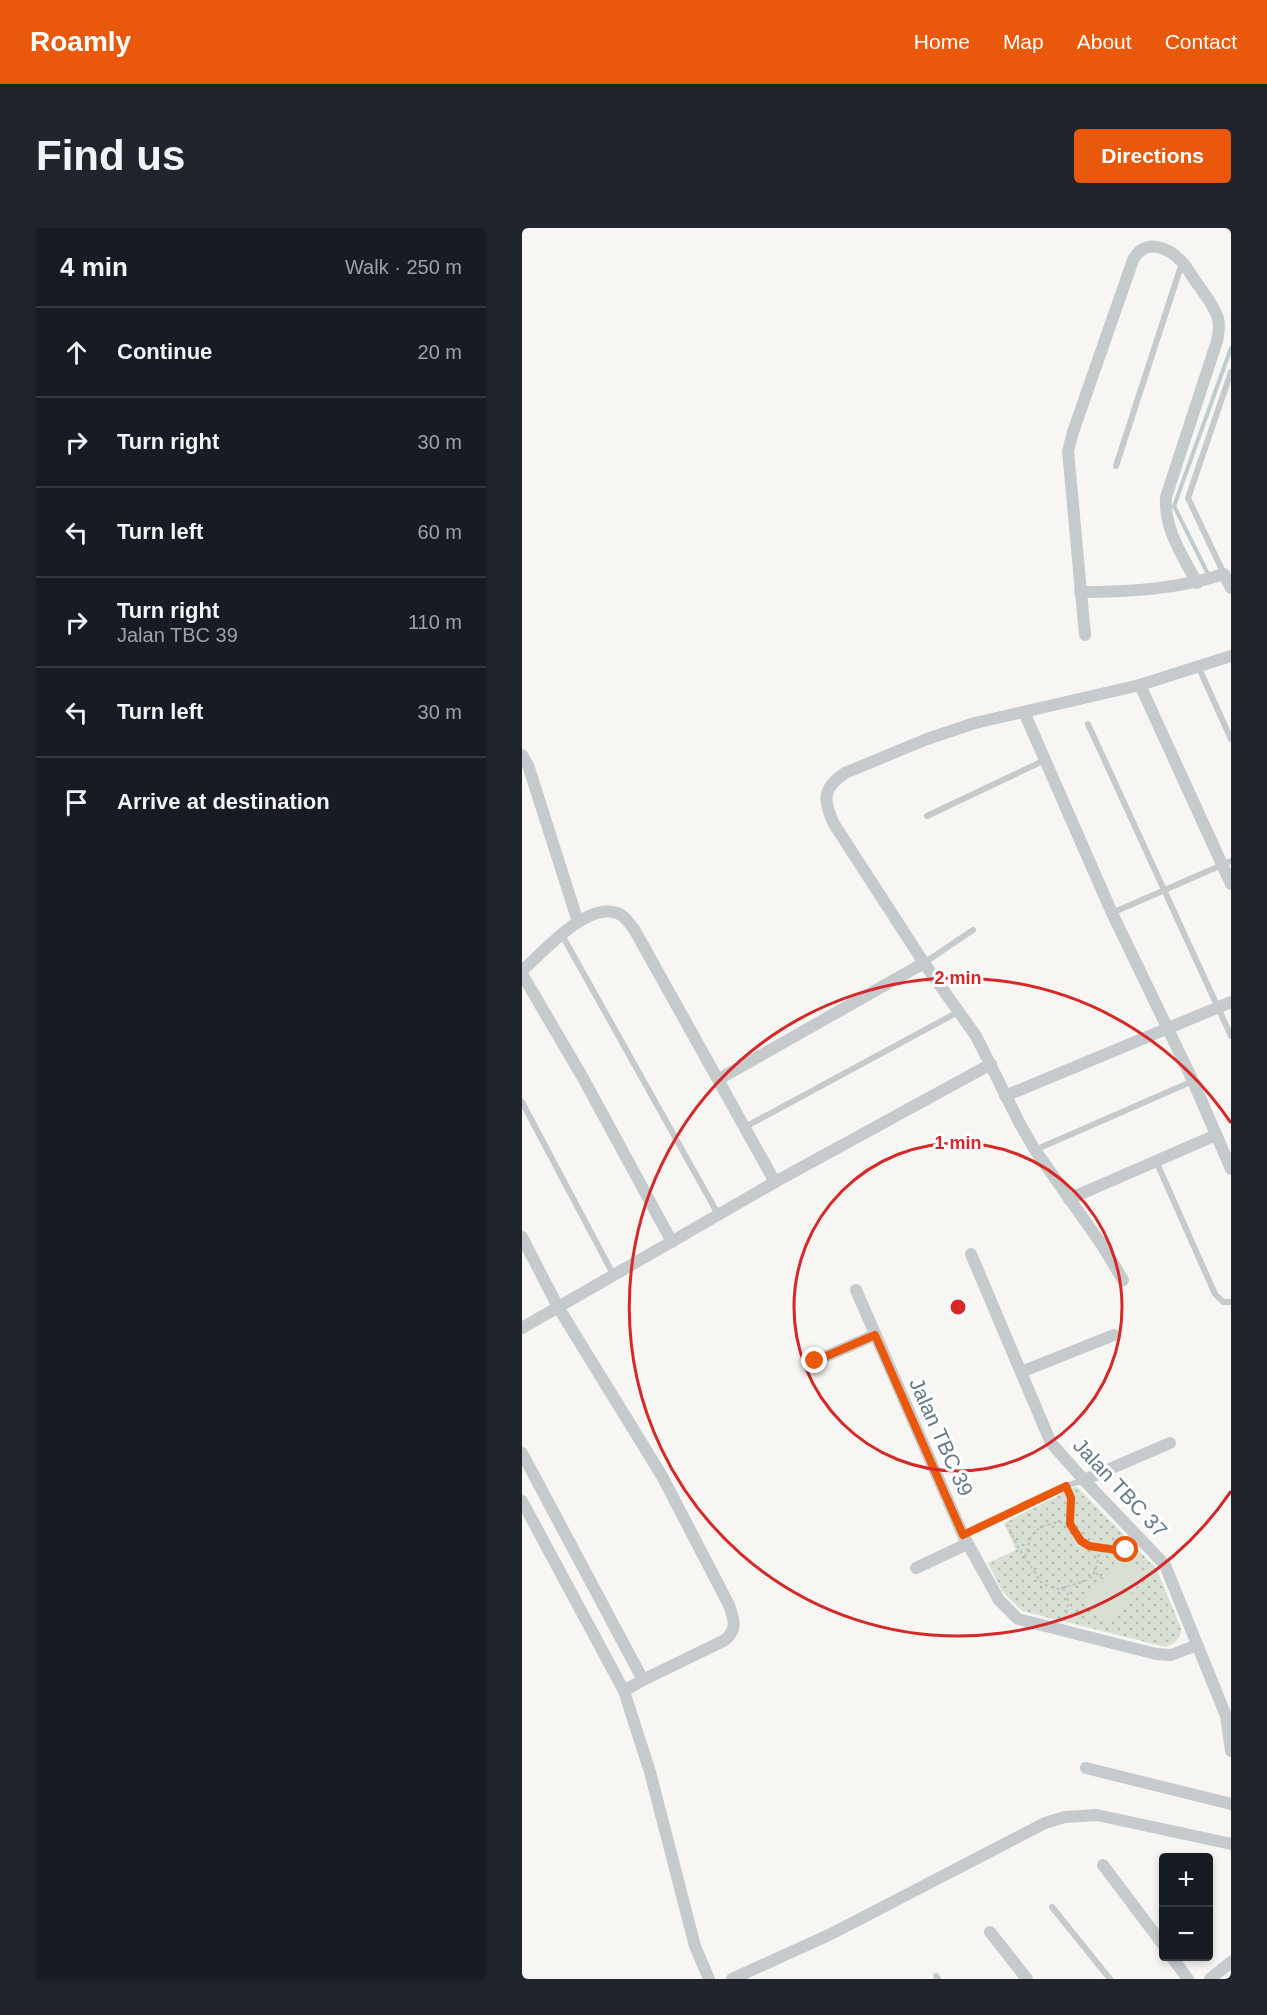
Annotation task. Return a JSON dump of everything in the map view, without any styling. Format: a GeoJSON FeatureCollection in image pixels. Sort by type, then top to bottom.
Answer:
{"type":"FeatureCollection","features":[{"type":"Feature","properties":{"kind":"street"},"geometry":{"type":"LineString","coordinates":[[1085,635],[1068,451],[1138,252],[1144,247],[1153,246],[1172,254],[1182,262],[1215,310],[1220,331],[1166,498],[1165,510],[1171,535],[1197,583]]}},
{"type":"Feature","properties":{"kind":"street"},"geometry":{"type":"LineString","coordinates":[[1080,592],[1156,590],[1197,583],[1224,574],[1231,588]]}},
{"type":"Feature","properties":{"kind":"street"},"geometry":{"type":"LineString","coordinates":[[1123,1280],[1102,1245],[1035,1150],[975,1036],[924,963],[834,824],[826,801],[827,791],[834,780],[845,773],[927,739],[975,723],[1140,685],[1231,656]]}},
{"type":"Feature","properties":{"kind":"street"},"geometry":{"type":"LineString","coordinates":[[1140,685],[1226,863],[1231,884]]}},
{"type":"Feature","properties":{"kind":"street"},"geometry":{"type":"LineString","coordinates":[[1024,711],[1112,913],[1193,1082],[1231,1169]]}},
{"type":"Feature","properties":{"kind":"street"},"geometry":{"type":"LineString","coordinates":[[522,755],[528,765],[578,922]]}},
{"type":"Feature","properties":{"kind":"street"},"geometry":{"type":"LineString","coordinates":[[672,1242],[583,1078],[522,973],[578,922],[589,915],[602,911],[615,912],[625,917],[634,929],[775,1182]]}},
{"type":"Feature","properties":{"kind":"street"},"geometry":{"type":"LineString","coordinates":[[719,1079],[924,963]]}},
{"type":"Feature","properties":{"kind":"street"},"geometry":{"type":"LineString","coordinates":[[1005,1096],[1231,1002]]}},
{"type":"Feature","properties":{"kind":"street"},"geometry":{"type":"LineString","coordinates":[[522,1328],[775,1182],[991,1064]]}},
{"type":"Feature","properties":{"kind":"street"},"geometry":{"type":"LineString","coordinates":[[1069,1199],[1216,1135]]}},
{"type":"Feature","properties":{"kind":"street"},"geometry":{"type":"LineString","coordinates":[[522,1237],[558,1307],[662,1476],[733,1616],[735,1626],[732,1634],[725,1640],[624,1691]]}},
{"type":"Feature","properties":{"kind":"street","name":"Jalan TBC 37"},"geometry":{"type":"LineString","coordinates":[[971,1254],[1051,1443],[1165,1565],[1226,1716],[1231,1751]]}},
{"type":"Feature","properties":{"kind":"street","name":"Jalan TBC 39"},"geometry":{"type":"LineString","coordinates":[[856,1290],[965,1540],[999,1600],[1018,1619],[1156,1654],[1171,1655],[1197,1645]]}},
{"type":"Feature","properties":{"kind":"street"},"geometry":{"type":"LineString","coordinates":[[815,1361],[875,1335]]}},
{"type":"Feature","properties":{"kind":"street"},"geometry":{"type":"LineString","coordinates":[[1021,1372],[1114,1335]]}},
{"type":"Feature","properties":{"kind":"street"},"geometry":{"type":"LineString","coordinates":[[1084,1480],[1170,1443]]}},
{"type":"Feature","properties":{"kind":"street"},"geometry":{"type":"LineString","coordinates":[[522,1453],[643,1680]]}},
{"type":"Feature","properties":{"kind":"street"},"geometry":{"type":"LineString","coordinates":[[522,1501],[624,1691],[650,1772],[695,1946],[709,1979]]}},
{"type":"Feature","properties":{"kind":"street"},"geometry":{"type":"LineString","coordinates":[[916,1568],[965,1540]]}},
{"type":"Feature","properties":{"kind":"street"},"geometry":{"type":"LineString","coordinates":[[1086,1768],[1231,1804]]}},
{"type":"Feature","properties":{"kind":"street"},"geometry":{"type":"LineString","coordinates":[[732,1979],[831,1934],[1045,1823],[1065,1817],[1096,1815],[1231,1844]]}},
{"type":"Feature","properties":{"kind":"street"},"geometry":{"type":"LineString","coordinates":[[1103,1865],[1159,1939]]}},
{"type":"Feature","properties":{"kind":"street"},"geometry":{"type":"LineString","coordinates":[[990,1932],[1027,1979]]}},
{"type":"Feature","properties":{"kind":"street"},"geometry":{"type":"LineString","coordinates":[[1175,1961],[1188,1979]]}},
{"type":"Feature","properties":{"kind":"street"},"geometry":{"type":"LineString","coordinates":[[1210,1979],[1231,1962]]}},
{"type":"Feature","properties":{"kind":"lane"},"geometry":{"type":"LineString","coordinates":[[1116,466],[1182,262]]}},
{"type":"Feature","properties":{"kind":"lane"},"geometry":{"type":"LineString","coordinates":[[1224,574],[1188,498],[1231,372]]}},
{"type":"Feature","properties":{"kind":"lane"},"geometry":{"type":"LineString","coordinates":[[1198,666],[1231,739]]}},
{"type":"Feature","properties":{"kind":"lane"},"geometry":{"type":"LineString","coordinates":[[1088,724],[1231,1036]]}},
{"type":"Feature","properties":{"kind":"lane"},"geometry":{"type":"LineString","coordinates":[[927,816],[1045,760]]}},
{"type":"Feature","properties":{"kind":"lane"},"geometry":{"type":"LineString","coordinates":[[1112,913],[1226,863]]}},
{"type":"Feature","properties":{"kind":"lane"},"geometry":{"type":"LineString","coordinates":[[924,963],[973,930]]}},
{"type":"Feature","properties":{"kind":"lane"},"geometry":{"type":"LineString","coordinates":[[562,936],[718,1215]]}},
{"type":"Feature","properties":{"kind":"lane"},"geometry":{"type":"LineString","coordinates":[[745,1127],[958,1012]]}},
{"type":"Feature","properties":{"kind":"lane"},"geometry":{"type":"LineString","coordinates":[[1035,1150],[1193,1082]]}},
{"type":"Feature","properties":{"kind":"lane"},"geometry":{"type":"LineString","coordinates":[[522,1102],[613,1274]]}},
{"type":"Feature","properties":{"kind":"lane"},"geometry":{"type":"LineString","coordinates":[[1156,1161],[1215,1294],[1223,1302],[1231,1302]]}},
{"type":"Feature","properties":{"kind":"lane"},"geometry":{"type":"LineString","coordinates":[[965,1540],[1004,1516],[1066,1486],[1084,1480]]}},
{"type":"Feature","properties":{"kind":"lane"},"geometry":{"type":"LineString","coordinates":[[1052,1907],[1110,1979]]}},
{"type":"Feature","properties":{"kind":"path"},"geometry":{"type":"LineString","coordinates":[[1066,1486],[1071,1498],[1070,1524],[1081,1541],[1089,1546],[1123,1551],[1139,1538]]}},
{"type":"Feature","properties":{"kind":"path"},"geometry":{"type":"LineString","coordinates":[[1004,1516],[1018,1547],[1043,1584],[1061,1588],[1067,1593],[1069,1600],[1062,1631]]}},
{"type":"Feature","properties":{"kind":"path"},"geometry":{"type":"LineString","coordinates":[[1025,1557],[1033,1531],[1061,1521],[1070,1524]]}},
{"type":"Feature","properties":{"kind":"path"},"geometry":{"type":"LineString","coordinates":[[1061,1588],[1089,1579],[1096,1573],[1100,1548]]}},
{"type":"Feature","properties":{"kind":"path"},"geometry":{"type":"LineString","coordinates":[[1096,1573],[1103,1579]]}},
{"type":"Feature","properties":{"kind":"shaded area"},"geometry":{"type":"Polygon","coordinates":[[[1075,1487],[1156,1568],[1181,1628],[1179,1637],[1172,1644],[1166,1647],[1022,1611],[1002,1591],[988,1563],[1016,1550],[1004,1523],[1075,1487]]]}},
{"type":"Feature","properties":{"kind":"shaded area"},"geometry":{"type":"Polygon","coordinates":[[[1123,1556],[1146,1576],[1108,1620],[1085,1599],[1123,1556]]]}},
{"type":"Feature","properties":{"kind":"waterway"},"geometry":{"type":"LineString","coordinates":[[1209,576],[1174,506],[1231,348]]}},
{"type":"Feature","properties":{"kind":"route"},"geometry":{"type":"LineString","coordinates":[[815,1361],[875,1335],[963,1535],[1066,1486],[1071,1498],[1070,1524],[1081,1541],[1092,1547],[1126,1550]]}}]}
